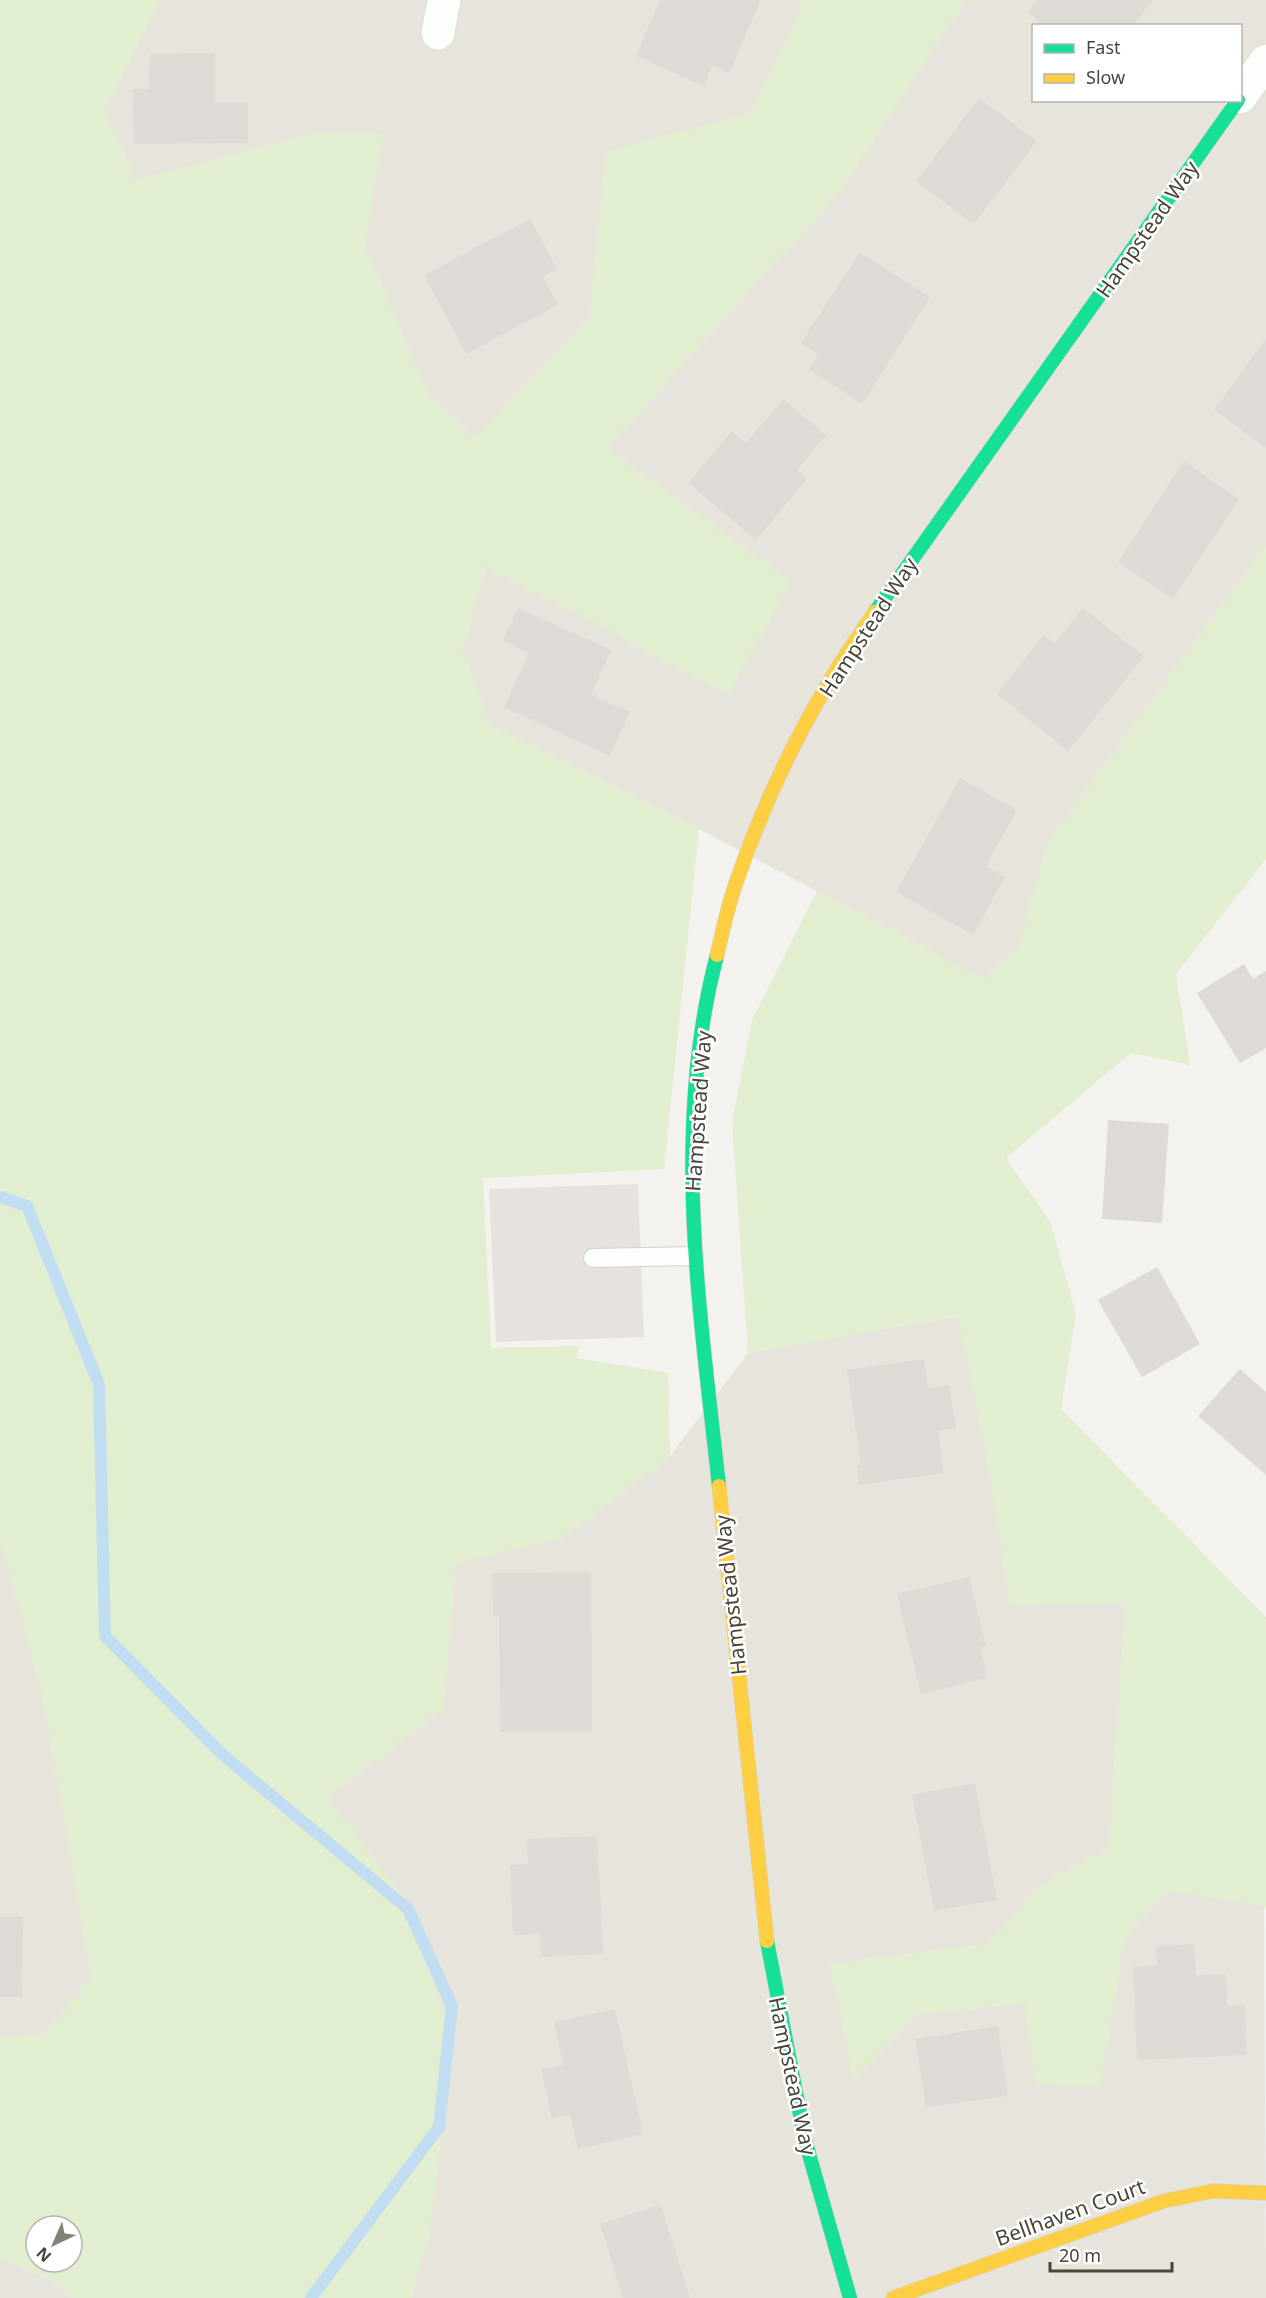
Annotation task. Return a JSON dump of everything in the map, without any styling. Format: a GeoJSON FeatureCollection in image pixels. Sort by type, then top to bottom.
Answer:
{"type":"FeatureCollection","features":[{"type":"Feature","properties":{"kind":"street"},"geometry":{"type":"LineString","coordinates":[[438,33],[444,0]]}},
{"type":"Feature","properties":{"kind":"street","name":"Hampstead Way"},"geometry":{"type":"LineString","coordinates":[[1242,95],[1266,61]]}},
{"type":"Feature","properties":{"kind":"street","name":"Hampstead Way"},"geometry":{"type":"LineString","coordinates":[[850,2298],[805,2140],[770,1965],[694,1256],[691,1157],[698,1058],[713,972],[736,881],[779,773],[842,658],[1237,102]]}},
{"type":"Feature","properties":{"kind":"street","name":"Bellhaven Court"},"geometry":{"type":"LineString","coordinates":[[893,2298],[1164,2201],[1213,2191],[1266,2193]]}},
{"type":"Feature","properties":{"kind":"lane"},"geometry":{"type":"LineString","coordinates":[[593,1258],[694,1256]]}},
{"type":"Feature","properties":{"kind":"shaded area"},"geometry":{"type":"Polygon","coordinates":[[[160,0],[801,0],[796,23],[751,113],[606,152],[589,320],[475,438],[430,398],[364,246],[384,134],[316,133],[135,180],[104,110],[160,0]]]}},
{"type":"Feature","properties":{"kind":"shaded area"},"geometry":{"type":"Polygon","coordinates":[[[965,0],[1266,0],[1266,546],[1049,841],[1017,950],[984,979],[699,829],[491,726],[462,651],[486,566],[791,582],[606,448],[842,188],[965,0]]]}},
{"type":"Feature","properties":{"kind":"shaded area"},"geometry":{"type":"Polygon","coordinates":[[[638,1184],[644,1337],[496,1342],[489,1189],[638,1184]]]}},
{"type":"Feature","properties":{"kind":"shaded area"},"geometry":{"type":"Polygon","coordinates":[[[958,1316],[988,1464],[1010,1605],[1126,1602],[1108,1850],[1040,1886],[989,1944],[830,1964],[854,2080],[916,2014],[1026,2003],[1100,2087],[1124,1940],[1166,1890],[1264,1906],[1266,2298],[411,2298],[431,2227],[327,1797],[443,1709],[456,1563],[562,1538],[670,1456],[748,1353],[958,1316]]]}},
{"type":"Feature","properties":{"kind":"shaded area"},"geometry":{"type":"Polygon","coordinates":[[[0,1541],[42,1691],[91,1978],[44,2035],[0,2037],[0,1541]]]}},
{"type":"Feature","properties":{"kind":"shaded area"},"geometry":{"type":"Polygon","coordinates":[[[0,2257],[24,2268],[24,2274],[37,2274],[57,2283],[71,2298],[0,2298],[0,2257]]]}},
{"type":"Feature","properties":{"kind":"green space"},"geometry":{"type":"Polygon","coordinates":[[[0,0],[160,0],[104,110],[135,180],[316,133],[384,134],[364,246],[430,398],[475,438],[589,320],[606,152],[751,113],[796,23],[801,0],[965,0],[842,188],[606,448],[792,582],[728,694],[486,566],[462,651],[491,726],[699,829],[664,1169],[483,1178],[491,1348],[579,1346],[577,1358],[668,1373],[670,1456],[562,1538],[456,1563],[443,1709],[327,1797],[407,1903],[453,2039],[431,2227],[411,2298],[71,2298],[57,2283],[37,2274],[84,2274],[84,2214],[24,2214],[24,2268],[0,2257],[0,2037],[44,2035],[91,1978],[42,1691],[0,1541],[0,0]]]}},
{"type":"Feature","properties":{"kind":"green space"},"geometry":{"type":"Polygon","coordinates":[[[1266,546],[1266,859],[1176,974],[1190,1065],[1131,1053],[1006,1158],[1050,1222],[1076,1314],[1061,1409],[1266,1617],[1266,1910],[1264,1906],[1166,1890],[1124,1940],[1100,2087],[1034,2084],[1025,2003],[916,2014],[854,2080],[830,1964],[989,1944],[1040,1886],[1108,1850],[1126,1603],[1010,1605],[988,1464],[957,1316],[748,1353],[732,1123],[752,1020],[817,891],[984,979],[1017,950],[1049,841],[1266,546]]]}},
{"type":"Feature","properties":{"kind":"building"},"geometry":{"type":"Polygon","coordinates":[[[660,0],[761,0],[729,73],[712,65],[704,86],[636,56],[660,0]]]}},
{"type":"Feature","properties":{"kind":"building"},"geometry":{"type":"Polygon","coordinates":[[[1037,0],[1153,0],[1135,24],[1043,24],[1028,12],[1037,0]]]}},
{"type":"Feature","properties":{"kind":"building"},"geometry":{"type":"Polygon","coordinates":[[[215,53],[215,103],[248,103],[248,143],[134,144],[133,89],[149,89],[150,54],[215,53]]]}},
{"type":"Feature","properties":{"kind":"building"},"geometry":{"type":"Polygon","coordinates":[[[979,98],[1037,141],[974,224],[916,182],[979,98]]]}},
{"type":"Feature","properties":{"kind":"building"},"geometry":{"type":"Polygon","coordinates":[[[530,219],[557,269],[543,277],[558,305],[466,354],[424,275],[530,219]]]}},
{"type":"Feature","properties":{"kind":"building"},"geometry":{"type":"Polygon","coordinates":[[[860,252],[930,297],[862,404],[809,369],[818,354],[801,343],[860,252]]]}},
{"type":"Feature","properties":{"kind":"building"},"geometry":{"type":"Polygon","coordinates":[[[1266,339],[1266,448],[1214,410],[1266,339]]]}},
{"type":"Feature","properties":{"kind":"building"},"geometry":{"type":"Polygon","coordinates":[[[783,399],[826,435],[797,470],[807,479],[756,540],[688,483],[732,431],[746,443],[783,399]]]}},
{"type":"Feature","properties":{"kind":"building"},"geometry":{"type":"Polygon","coordinates":[[[1184,461],[1239,499],[1173,599],[1118,562],[1184,461]]]}},
{"type":"Feature","properties":{"kind":"building"},"geometry":{"type":"Polygon","coordinates":[[[518,608],[611,650],[591,695],[630,712],[610,756],[504,707],[529,653],[503,641],[518,608]]]}},
{"type":"Feature","properties":{"kind":"building"},"geometry":{"type":"Polygon","coordinates":[[[1083,608],[1144,656],[1068,751],[997,694],[1044,635],[1055,643],[1083,608]]]}},
{"type":"Feature","properties":{"kind":"building"},"geometry":{"type":"Polygon","coordinates":[[[960,778],[1017,810],[986,866],[1005,877],[973,935],[896,892],[960,778]]]}},
{"type":"Feature","properties":{"kind":"building"},"geometry":{"type":"Polygon","coordinates":[[[1244,964],[1253,979],[1266,971],[1266,1048],[1240,1063],[1197,993],[1244,964]]]}},
{"type":"Feature","properties":{"kind":"building"},"geometry":{"type":"Polygon","coordinates":[[[1108,1120],[1169,1124],[1162,1223],[1102,1219],[1108,1120]]]}},
{"type":"Feature","properties":{"kind":"building"},"geometry":{"type":"Polygon","coordinates":[[[1157,1267],[1200,1344],[1142,1377],[1098,1300],[1157,1267]]]}},
{"type":"Feature","properties":{"kind":"building"},"geometry":{"type":"Polygon","coordinates":[[[924,1359],[928,1388],[949,1385],[956,1428],[938,1431],[944,1473],[859,1485],[857,1466],[861,1465],[847,1370],[924,1359]]]}},
{"type":"Feature","properties":{"kind":"building"},"geometry":{"type":"Polygon","coordinates":[[[1240,1369],[1266,1392],[1266,1475],[1198,1416],[1240,1369]]]}},
{"type":"Feature","properties":{"kind":"building"},"geometry":{"type":"Polygon","coordinates":[[[591,1572],[592,1732],[500,1732],[499,1616],[493,1616],[492,1573],[591,1572]]]}},
{"type":"Feature","properties":{"kind":"building"},"geometry":{"type":"Polygon","coordinates":[[[969,1577],[986,1646],[980,1647],[987,1678],[921,1694],[897,1594],[969,1577]]]}},
{"type":"Feature","properties":{"kind":"building"},"geometry":{"type":"Polygon","coordinates":[[[975,1783],[997,1900],[934,1911],[912,1795],[975,1783]]]}},
{"type":"Feature","properties":{"kind":"building"},"geometry":{"type":"Polygon","coordinates":[[[597,1836],[603,1954],[541,1957],[540,1934],[513,1935],[510,1865],[528,1864],[527,1839],[597,1836]]]}},
{"type":"Feature","properties":{"kind":"building"},"geometry":{"type":"Polygon","coordinates":[[[0,1917],[23,1917],[22,1997],[0,1997],[0,1917]]]}},
{"type":"Feature","properties":{"kind":"building"},"geometry":{"type":"Polygon","coordinates":[[[1194,1944],[1196,1975],[1226,1974],[1227,2006],[1245,2005],[1247,2055],[1137,2060],[1133,1967],[1157,1965],[1156,1946],[1194,1944]]]}},
{"type":"Feature","properties":{"kind":"building"},"geometry":{"type":"Polygon","coordinates":[[[615,2009],[643,2134],[578,2149],[570,2115],[552,2119],[541,2069],[563,2065],[554,2022],[615,2009]]]}},
{"type":"Feature","properties":{"kind":"building"},"geometry":{"type":"Polygon","coordinates":[[[998,2026],[1008,2096],[926,2107],[915,2039],[998,2026]]]}},
{"type":"Feature","properties":{"kind":"building"},"geometry":{"type":"Polygon","coordinates":[[[661,2205],[690,2298],[623,2298],[600,2224],[661,2205]]]}},
{"type":"Feature","properties":{"kind":"waterway"},"geometry":{"type":"LineString","coordinates":[[0,1197],[27,1206],[99,1384],[105,1636],[224,1756],[408,1909],[452,2006],[439,2127],[311,2298]]}},
{"type":"Feature","properties":{"kind":"traffic: fast"},"geometry":{"type":"LineString","coordinates":[[875,612],[1237,102]]}},
{"type":"Feature","properties":{"kind":"traffic: fast"},"geometry":{"type":"LineString","coordinates":[[717,955],[703,1021],[695,1087],[692,1153],[698,1287],[719,1486]]}},
{"type":"Feature","properties":{"kind":"traffic: fast"},"geometry":{"type":"LineString","coordinates":[[767,1941],[805,2140],[850,2298]]}},
{"type":"Feature","properties":{"kind":"traffic: slow"},"geometry":{"type":"LineString","coordinates":[[717,955],[734,889],[780,775],[833,675],[875,612]]}},
{"type":"Feature","properties":{"kind":"traffic: slow"},"geometry":{"type":"LineString","coordinates":[[719,1486],[767,1941]]}},
{"type":"Feature","properties":{"kind":"traffic: slow"},"geometry":{"type":"LineString","coordinates":[[893,2298],[1164,2201],[1213,2191],[1266,2193]]}}]}
